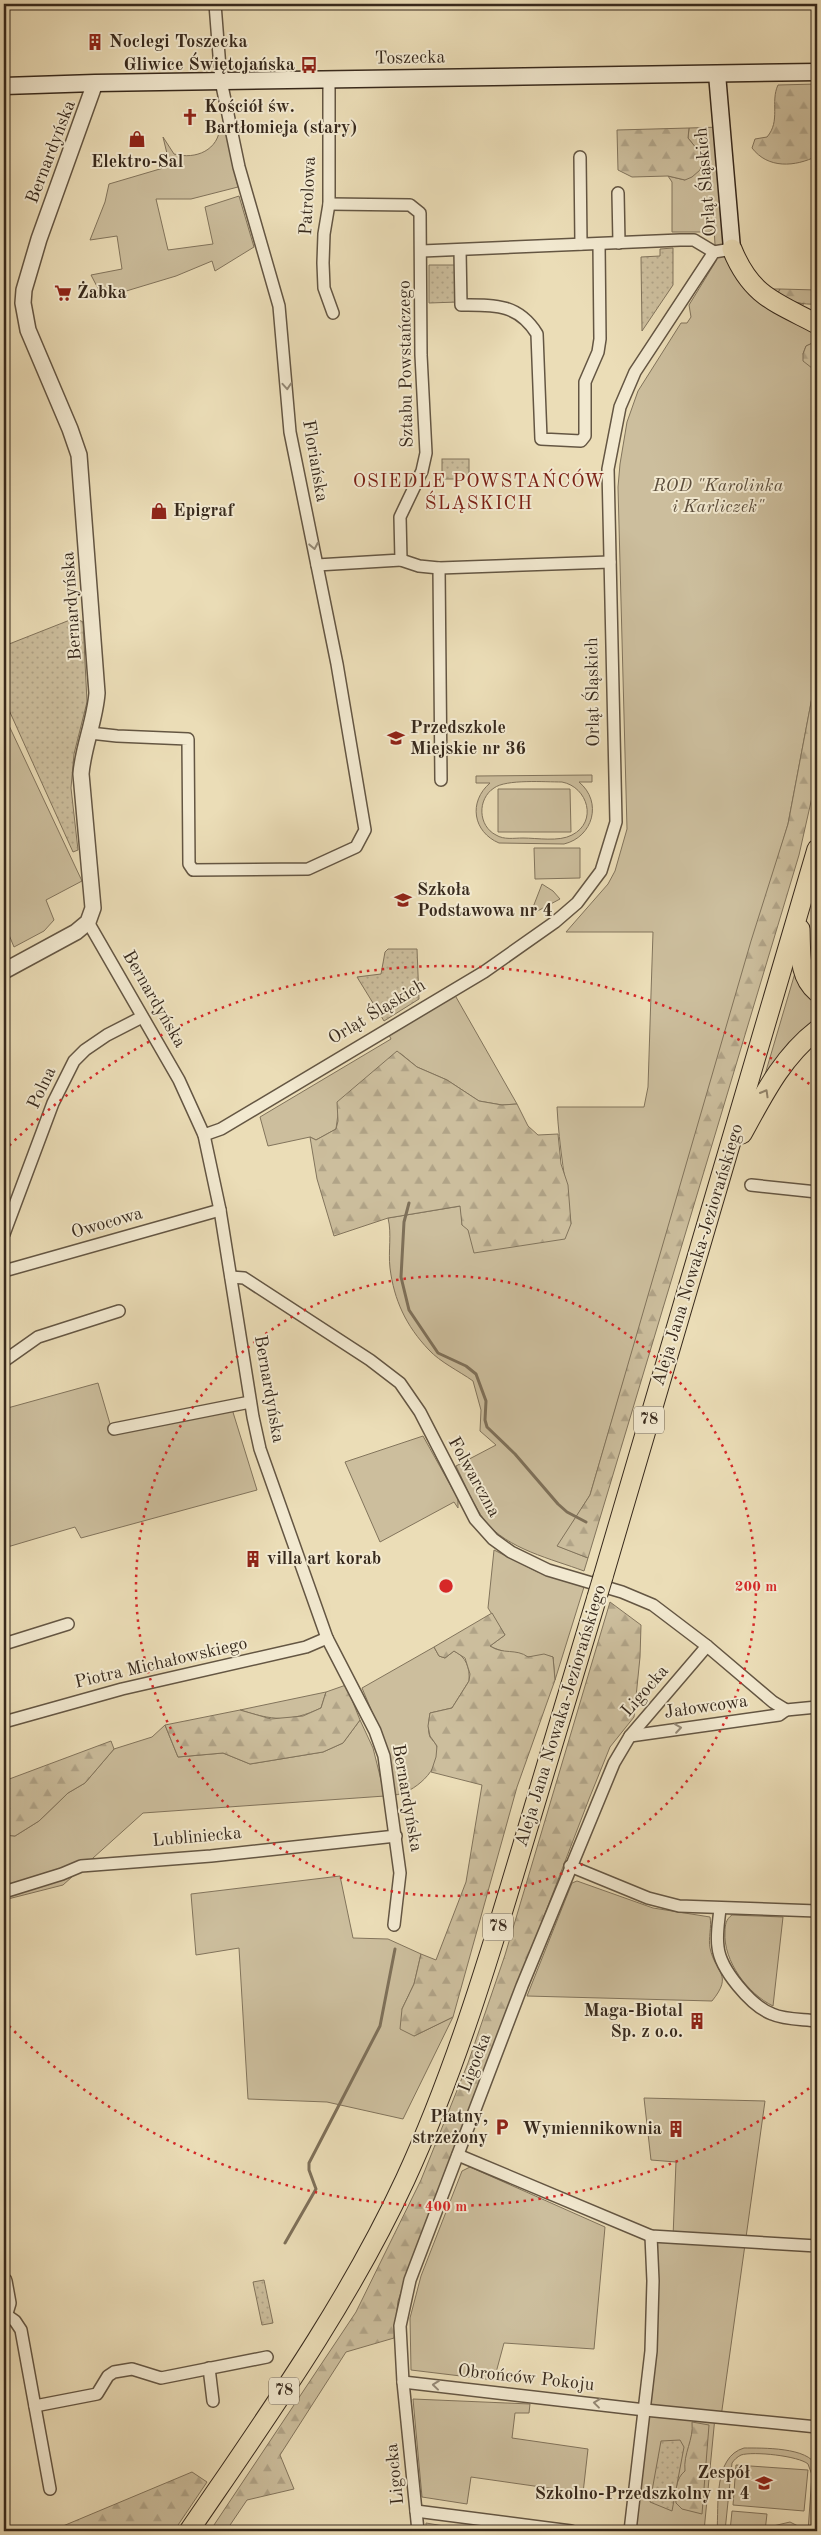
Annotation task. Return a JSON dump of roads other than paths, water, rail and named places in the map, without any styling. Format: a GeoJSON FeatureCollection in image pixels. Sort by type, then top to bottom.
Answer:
{"type":"FeatureCollection","features":[{"type":"Feature","properties":{"kind":"main road","name":"Toszecka"},"geometry":{"type":"LineString","coordinates":[[4,86],[817,72]]}},
{"type":"Feature","properties":{"kind":"main road","name":"Orląt Śląskich"},"geometry":{"type":"LineString","coordinates":[[717,74],[723,251]]}},
{"type":"Feature","properties":{"kind":"main road"},"geometry":{"type":"LineString","coordinates":[[723,251],[754,288],[817,324]]}},
{"type":"Feature","properties":{"kind":"main road"},"geometry":{"type":"LineString","coordinates":[[779,304],[817,309]]}},
{"type":"Feature","properties":{"kind":"main road","name":"Aleja Jana Nowaka-Jeziorańskiego"},"geometry":{"type":"LineString","coordinates":[[189,2531],[294,2377],[334,2314],[396,2198],[428,2127],[455,2060],[483,1978],[603,1577],[817,849]]}},
{"type":"Feature","properties":{"kind":"main road"},"geometry":{"type":"LineString","coordinates":[[799,914],[803,971],[806,980],[817,992]]}},
{"type":"Feature","properties":{"kind":"main road"},"geometry":{"type":"LineString","coordinates":[[725,1166],[778,1071],[794,1052],[817,1030]]}},
{"type":"Feature","properties":{"kind":"street","name":"Floriańska"},"geometry":{"type":"LineString","coordinates":[[90,733],[188,739],[189,864],[193,870],[297,871],[308,869],[356,847],[365,830],[317,564],[290,432],[284,338],[275,288],[262,251],[239,167],[221,81],[215,4]]}},
{"type":"Feature","properties":{"kind":"street","name":"Patrolowa"},"geometry":{"type":"LineString","coordinates":[[329,80],[329,204],[324,234],[323,263],[324,288],[333,313]]}},
{"type":"Feature","properties":{"kind":"street","name":"Bernardyńska"},"geometry":{"type":"LineString","coordinates":[[95,83],[58,180],[39,238],[24,288],[23,303],[28,330],[70,429],[82,471],[96,693],[95,714],[81,774],[93,908],[88,922],[179,1080],[204,1135],[220,1210],[250,1402],[260,1449],[327,1638],[375,1731],[384,1756],[400,1873],[394,1925]]}},
{"type":"Feature","properties":{"kind":"street"},"geometry":{"type":"LineString","coordinates":[[580,157],[581,244]]}},
{"type":"Feature","properties":{"kind":"street"},"geometry":{"type":"LineString","coordinates":[[618,192],[619,243]]}},
{"type":"Feature","properties":{"kind":"street","name":"Sztabu Powstańczego"},"geometry":{"type":"LineString","coordinates":[[329,204],[410,205],[420,213],[422,355],[426,453],[422,471],[400,517],[401,560]]}},
{"type":"Feature","properties":{"kind":"street"},"geometry":{"type":"LineString","coordinates":[[422,251],[694,240],[723,251]]}},
{"type":"Feature","properties":{"kind":"street"},"geometry":{"type":"LineString","coordinates":[[460,250],[461,305],[506,307],[533,328],[537,334],[541,439],[581,441],[584,436],[585,382],[598,352],[600,339],[599,244]]}},
{"type":"Feature","properties":{"kind":"street","name":"Orląt Śląskich"},"geometry":{"type":"LineString","coordinates":[[204,1135],[221,1129],[484,972],[555,922],[588,891],[601,871],[616,822],[608,469],[620,407],[635,372],[723,251]]}},
{"type":"Feature","properties":{"kind":"street"},"geometry":{"type":"LineString","coordinates":[[317,564],[401,560],[419,566],[438,568],[610,562]]}},
{"type":"Feature","properties":{"kind":"street"},"geometry":{"type":"LineString","coordinates":[[438,568],[441,780]]}},
{"type":"Feature","properties":{"kind":"street"},"geometry":{"type":"LineString","coordinates":[[4,971],[76,932],[88,922]]}},
{"type":"Feature","properties":{"kind":"street","name":"Polna"},"geometry":{"type":"LineString","coordinates":[[4,1234],[53,1103],[74,1061],[92,1045],[142,1017]]}},
{"type":"Feature","properties":{"kind":"street"},"geometry":{"type":"LineString","coordinates":[[752,1185],[817,1192]]}},
{"type":"Feature","properties":{"kind":"street","name":"Owocowa"},"geometry":{"type":"LineString","coordinates":[[4,1271],[220,1210]]}},
{"type":"Feature","properties":{"kind":"street","name":"Folwarczna"},"geometry":{"type":"LineString","coordinates":[[231,1277],[244,1278],[383,1368],[400,1382],[420,1412],[475,1519],[493,1539],[511,1552],[548,1570],[622,1592],[653,1605],[707,1646],[773,1702],[786,1710]]}},
{"type":"Feature","properties":{"kind":"street"},"geometry":{"type":"LineString","coordinates":[[4,1361],[38,1337],[119,1311]]}},
{"type":"Feature","properties":{"kind":"street"},"geometry":{"type":"LineString","coordinates":[[114,1429],[250,1402]]}},
{"type":"Feature","properties":{"kind":"street"},"geometry":{"type":"LineString","coordinates":[[4,1644],[68,1624]]}},
{"type":"Feature","properties":{"kind":"street","name":"Piotra Michałowskiego"},"geometry":{"type":"LineString","coordinates":[[4,1722],[122,1689],[306,1647],[327,1638]]}},
{"type":"Feature","properties":{"kind":"street","name":"Ligocka"},"geometry":{"type":"LineString","coordinates":[[418,2531],[403,2382],[400,2326],[410,2280],[570,1866],[614,1763],[630,1736],[707,1646]]}},
{"type":"Feature","properties":{"kind":"street"},"geometry":{"type":"LineString","coordinates":[[786,1710],[817,1707]]}},
{"type":"Feature","properties":{"kind":"street","name":"Jałowcowa"},"geometry":{"type":"LineString","coordinates":[[630,1736],[779,1715],[786,1710]]}},
{"type":"Feature","properties":{"kind":"street","name":"Lubliniecka"},"geometry":{"type":"LineString","coordinates":[[4,1892],[81,1866],[211,1856],[396,1836]]}},
{"type":"Feature","properties":{"kind":"street"},"geometry":{"type":"LineString","coordinates":[[570,1866],[664,1903],[720,1908],[817,1911]]}},
{"type":"Feature","properties":{"kind":"street"},"geometry":{"type":"LineString","coordinates":[[720,1908],[718,1947],[727,1971],[738,1985],[761,2008],[773,2015],[817,2021]]}},
{"type":"Feature","properties":{"kind":"street"},"geometry":{"type":"LineString","coordinates":[[458,2155],[651,2236],[817,2246]]}},
{"type":"Feature","properties":{"kind":"street"},"geometry":{"type":"LineString","coordinates":[[630,2531],[646,2410],[653,2317],[651,2236]]}},
{"type":"Feature","properties":{"kind":"street"},"geometry":{"type":"LineString","coordinates":[[4,2281],[8,2303],[4,2315],[15,2321],[21,2330],[50,2489]]}},
{"type":"Feature","properties":{"kind":"street"},"geometry":{"type":"LineString","coordinates":[[34,2406],[97,2394],[108,2376],[114,2372],[140,2370],[152,2377],[161,2378],[267,2357]]}},
{"type":"Feature","properties":{"kind":"street"},"geometry":{"type":"LineString","coordinates":[[209,2368],[214,2401]]}},
{"type":"Feature","properties":{"kind":"street","name":"Obrońców Pokoju"},"geometry":{"type":"LineString","coordinates":[[403,2382],[646,2410],[817,2427]]}},
{"type":"Feature","properties":{"kind":"street"},"geometry":{"type":"LineString","coordinates":[[416,2511],[571,2531]]}},
{"type":"Feature","properties":{"kind":"waterway"},"geometry":{"type":"LineString","coordinates":[[409,1203],[404,1222],[401,1277],[409,1310],[438,1353],[466,1366],[476,1374],[486,1401],[485,1420],[487,1427],[515,1454],[558,1504],[567,1512],[586,1522]]}},
{"type":"Feature","properties":{"kind":"waterway"},"geometry":{"type":"LineString","coordinates":[[285,2243],[316,2189],[309,2170],[309,2163],[380,2026],[395,1949]]}},
{"type":"Feature","properties":{"kind":"place","name":"Noclegi Toszecka"},"geometry":{"type":"Point","coordinates":[95,42]}},
{"type":"Feature","properties":{"kind":"place","name":"Gliwice Świętojańska"},"geometry":{"type":"Point","coordinates":[309,65]}},
{"type":"Feature","properties":{"kind":"place","name":"Kościół św. Bartłomieja (stary)"},"geometry":{"type":"Point","coordinates":[190,117]}},
{"type":"Feature","properties":{"kind":"place","name":"Elektro-Sal"},"geometry":{"type":"Point","coordinates":[137,139]}},
{"type":"Feature","properties":{"kind":"place","name":"Żabka"},"geometry":{"type":"Point","coordinates":[63,293]}},
{"type":"Feature","properties":{"kind":"place","name":"Epigraf"},"geometry":{"type":"Point","coordinates":[159,511]}},
{"type":"Feature","properties":{"kind":"place","name":"Przedszkole Miejskie nr 36"},"geometry":{"type":"Point","coordinates":[396,738]}},
{"type":"Feature","properties":{"kind":"place","name":"Szkoła Podstawowa nr 4"},"geometry":{"type":"Point","coordinates":[403,900]}},
{"type":"Feature","properties":{"kind":"place","name":"villa art korab"},"geometry":{"type":"Point","coordinates":[253,1559]}},
{"type":"Feature","properties":{"kind":"place","name":"Maga-Biotal Sp. z o.o."},"geometry":{"type":"Point","coordinates":[697,2021]}},
{"type":"Feature","properties":{"kind":"place","name":"Płatny, strzeżony"},"geometry":{"type":"Point","coordinates":[502,2127]}},
{"type":"Feature","properties":{"kind":"place","name":"Wymiennikownia"},"geometry":{"type":"Point","coordinates":[676,2129]}},
{"type":"Feature","properties":{"kind":"place","name":"Zespół Szkolno-Przedszkolny nr 4"},"geometry":{"type":"Point","coordinates":[764,2483]}},
{"type":"Feature","properties":{"kind":"district","name":"OSIEDLE POWSTAŃCÓW ŚLĄSKICH"},"geometry":{"type":"Point","coordinates":[479,493]}},
{"type":"Feature","properties":{"kind":"park label","name":"ROD \"Karolinka i Karliczek\""},"geometry":{"type":"Point","coordinates":[718,496]}}]}
